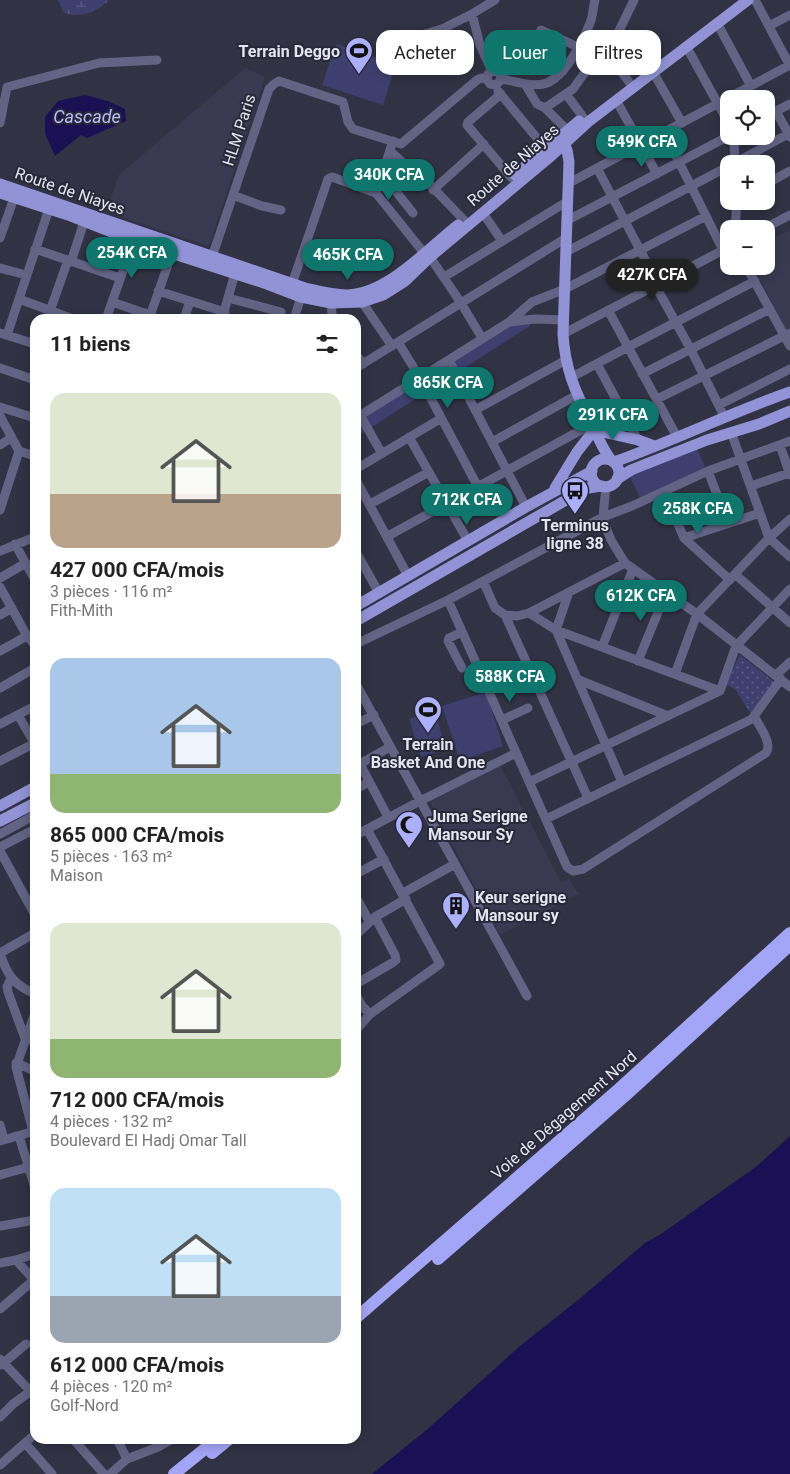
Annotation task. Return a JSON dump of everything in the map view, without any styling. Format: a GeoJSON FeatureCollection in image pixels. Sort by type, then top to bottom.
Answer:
{"type":"FeatureCollection","features":[{"type":"Feature","properties":{"kind":"highway","name":"Voie de Dégagement Nord"},"geometry":{"type":"LineString","coordinates":[[361,1314],[620,1088],[790,933]]}},
{"type":"Feature","properties":{"kind":"highway","name":"Voie de Dégagement Nord"},"geometry":{"type":"LineString","coordinates":[[361,1325],[626,1095],[790,945]]}},
{"type":"Feature","properties":{"kind":"highway"},"geometry":{"type":"LineString","coordinates":[[174,1474],[211,1444]]}},
{"type":"Feature","properties":{"kind":"highway"},"geometry":{"type":"LineString","coordinates":[[187,1474],[223,1444]]}},
{"type":"Feature","properties":{"kind":"main road","name":"Route de Niayes"},"geometry":{"type":"LineString","coordinates":[[0,193],[84,222],[212,256],[305,288],[334,294],[361,293],[392,278],[484,213],[584,117],[738,0]]}},
{"type":"Feature","properties":{"kind":"main road","name":"Route de Niayes"},"geometry":{"type":"LineString","coordinates":[[661,66],[748,0]]}},
{"type":"Feature","properties":{"kind":"main road","name":"Route de Niayes"},"geometry":{"type":"LineString","coordinates":[[0,184],[136,236],[172,253],[301,297],[332,314],[394,289],[405,281],[427,255],[464,220],[546,149],[649,75]]}},
{"type":"Feature","properties":{"kind":"main road"},"geometry":{"type":"LineString","coordinates":[[564,136],[568,157],[569,183],[563,334],[566,360],[570,378],[577,395],[602,447],[619,470],[617,479]]}},
{"type":"Feature","properties":{"kind":"main road"},"geometry":{"type":"LineString","coordinates":[[361,603],[553,492],[593,468],[602,460],[612,461],[654,446],[790,392]]}},
{"type":"Feature","properties":{"kind":"main road"},"geometry":{"type":"LineString","coordinates":[[361,618],[588,488],[612,484],[631,470],[790,411]]}},
{"type":"Feature","properties":{"kind":"main road"},"geometry":{"type":"LineString","coordinates":[[594,429],[654,446]]}},
{"type":"Feature","properties":{"kind":"main road"},"geometry":{"type":"LineString","coordinates":[[594,429],[594,480],[604,486]]}},
{"type":"Feature","properties":{"kind":"main road"},"geometry":{"type":"LineString","coordinates":[[553,492],[577,452],[594,429]]}},
{"type":"Feature","properties":{"kind":"main road"},"geometry":{"type":"LineString","coordinates":[[0,806],[30,790]]}},
{"type":"Feature","properties":{"kind":"main road"},"geometry":{"type":"LineString","coordinates":[[0,821],[28,815]]}},
{"type":"Feature","properties":{"kind":"street"},"geometry":{"type":"LineString","coordinates":[[438,30],[496,0]]}},
{"type":"Feature","properties":{"kind":"street"},"geometry":{"type":"LineString","coordinates":[[586,30],[591,20],[595,0]]}},
{"type":"Feature","properties":{"kind":"street"},"geometry":{"type":"LineString","coordinates":[[620,30],[634,0]]}},
{"type":"Feature","properties":{"kind":"street"},"geometry":{"type":"LineString","coordinates":[[569,183],[790,66],[755,0]]}},
{"type":"Feature","properties":{"kind":"street"},"geometry":{"type":"LineString","coordinates":[[472,14],[484,54]]}},
{"type":"Feature","properties":{"kind":"street"},"geometry":{"type":"LineString","coordinates":[[769,26],[790,15]]}},
{"type":"Feature","properties":{"kind":"street"},"geometry":{"type":"LineString","coordinates":[[717,23],[751,86]]}},
{"type":"Feature","properties":{"kind":"street"},"geometry":{"type":"LineString","coordinates":[[686,46],[720,109]]}},
{"type":"Feature","properties":{"kind":"street"},"geometry":{"type":"LineString","coordinates":[[566,66],[576,50]]}},
{"type":"Feature","properties":{"kind":"street"},"geometry":{"type":"LineString","coordinates":[[0,124],[7,87],[99,63],[157,60]]}},
{"type":"Feature","properties":{"kind":"street"},"geometry":{"type":"LineString","coordinates":[[488,75],[490,82],[546,149]]}},
{"type":"Feature","properties":{"kind":"street"},"geometry":{"type":"LineString","coordinates":[[376,193],[393,141],[403,144],[477,80],[481,78],[498,84],[501,79],[500,75]]}},
{"type":"Feature","properties":{"kind":"street"},"geometry":{"type":"LineString","coordinates":[[501,79],[524,84],[548,82],[558,75]]}},
{"type":"Feature","properties":{"kind":"street"},"geometry":{"type":"LineString","coordinates":[[545,108],[573,89],[583,75]]}},
{"type":"Feature","properties":{"kind":"street"},"geometry":{"type":"LineString","coordinates":[[623,75],[628,82]]}},
{"type":"Feature","properties":{"kind":"street"},"geometry":{"type":"LineString","coordinates":[[655,75],[682,123]]}},
{"type":"Feature","properties":{"kind":"street","name":"HLM Paris"},"geometry":{"type":"LineString","coordinates":[[212,256],[269,88],[274,84],[280,81],[343,102],[348,122],[354,129],[393,141]]}},
{"type":"Feature","properties":{"kind":"street"},"geometry":{"type":"LineString","coordinates":[[524,84],[538,104],[545,108],[564,136]]}},
{"type":"Feature","properties":{"kind":"street"},"geometry":{"type":"LineString","coordinates":[[501,94],[467,123],[512,178]]}},
{"type":"Feature","properties":{"kind":"street"},"geometry":{"type":"LineString","coordinates":[[566,94],[584,117]]}},
{"type":"Feature","properties":{"kind":"street"},"geometry":{"type":"LineString","coordinates":[[616,100],[657,174]]}},
{"type":"Feature","properties":{"kind":"street"},"geometry":{"type":"LineString","coordinates":[[751,155],[789,136],[776,111],[790,104]]}},
{"type":"Feature","properties":{"kind":"street"},"geometry":{"type":"LineString","coordinates":[[664,132],[690,186],[720,238]]}},
{"type":"Feature","properties":{"kind":"street"},"geometry":{"type":"LineString","coordinates":[[566,221],[720,141]]}},
{"type":"Feature","properties":{"kind":"street"},"geometry":{"type":"LineString","coordinates":[[433,190],[484,144]]}},
{"type":"Feature","properties":{"kind":"street"},"geometry":{"type":"LineString","coordinates":[[390,151],[407,166],[412,166],[433,190],[464,220]]}},
{"type":"Feature","properties":{"kind":"street"},"geometry":{"type":"LineString","coordinates":[[597,168],[725,418]]}},
{"type":"Feature","properties":{"kind":"street"},"geometry":{"type":"LineString","coordinates":[[566,252],[720,171]]}},
{"type":"Feature","properties":{"kind":"street"},"geometry":{"type":"LineString","coordinates":[[775,179],[790,171]]}},
{"type":"Feature","properties":{"kind":"street"},"geometry":{"type":"LineString","coordinates":[[383,175],[413,213]]}},
{"type":"Feature","properties":{"kind":"street"},"geometry":{"type":"LineString","coordinates":[[292,284],[328,179],[332,177],[376,193],[444,277],[462,303],[482,338]]}},
{"type":"Feature","properties":{"kind":"street"},"geometry":{"type":"LineString","coordinates":[[233,195],[262,206],[280,210]]}},
{"type":"Feature","properties":{"kind":"street"},"geometry":{"type":"LineString","coordinates":[[0,238],[14,198]]}},
{"type":"Feature","properties":{"kind":"street"},"geometry":{"type":"LineString","coordinates":[[444,277],[568,201]]}},
{"type":"Feature","properties":{"kind":"street"},"geometry":{"type":"LineString","coordinates":[[30,342],[3,334],[19,299],[34,249],[49,209]]}},
{"type":"Feature","properties":{"kind":"street"},"geometry":{"type":"LineString","coordinates":[[484,213],[502,241]]}},
{"type":"Feature","properties":{"kind":"street"},"geometry":{"type":"LineString","coordinates":[[775,222],[790,214]]}},
{"type":"Feature","properties":{"kind":"street"},"geometry":{"type":"LineString","coordinates":[[361,414],[509,322],[532,302],[565,289],[706,216]]}},
{"type":"Feature","properties":{"kind":"street"},"geometry":{"type":"LineString","coordinates":[[19,299],[53,314],[69,261],[84,222]]}},
{"type":"Feature","properties":{"kind":"street"},"geometry":{"type":"LineString","coordinates":[[108,314],[136,236]]}},
{"type":"Feature","properties":{"kind":"street"},"geometry":{"type":"LineString","coordinates":[[361,366],[566,238]]}},
{"type":"Feature","properties":{"kind":"street"},"geometry":{"type":"LineString","coordinates":[[34,249],[120,278]]}},
{"type":"Feature","properties":{"kind":"street"},"geometry":{"type":"LineString","coordinates":[[563,334],[720,251]]}},
{"type":"Feature","properties":{"kind":"street"},"geometry":{"type":"LineString","coordinates":[[150,314],[172,253]]}},
{"type":"Feature","properties":{"kind":"street"},"geometry":{"type":"LineString","coordinates":[[0,268],[26,275]]}},
{"type":"Feature","properties":{"kind":"street"},"geometry":{"type":"LineString","coordinates":[[223,314],[235,273]]}},
{"type":"Feature","properties":{"kind":"street"},"geometry":{"type":"LineString","coordinates":[[751,275],[787,335],[790,346]]}},
{"type":"Feature","properties":{"kind":"street"},"geometry":{"type":"LineString","coordinates":[[570,378],[754,281]]}},
{"type":"Feature","properties":{"kind":"street"},"geometry":{"type":"LineString","coordinates":[[158,291],[190,301],[221,314]]}},
{"type":"Feature","properties":{"kind":"street"},"geometry":{"type":"LineString","coordinates":[[296,314],[301,297]]}},
{"type":"Feature","properties":{"kind":"street"},"geometry":{"type":"LineString","coordinates":[[228,298],[281,312]]}},
{"type":"Feature","properties":{"kind":"street"},"geometry":{"type":"LineString","coordinates":[[186,314],[190,301]]}},
{"type":"Feature","properties":{"kind":"street"},"geometry":{"type":"LineString","coordinates":[[112,302],[142,314]]}},
{"type":"Feature","properties":{"kind":"street"},"geometry":{"type":"LineString","coordinates":[[362,302],[420,378],[440,419],[478,487]]}},
{"type":"Feature","properties":{"kind":"street"},"geometry":{"type":"LineString","coordinates":[[642,374],[770,309]]}},
{"type":"Feature","properties":{"kind":"street"},"geometry":{"type":"LineString","coordinates":[[608,310],[677,437]]}},
{"type":"Feature","properties":{"kind":"street"},"geometry":{"type":"LineString","coordinates":[[509,322],[535,319],[564,320]]}},
{"type":"Feature","properties":{"kind":"street"},"geometry":{"type":"LineString","coordinates":[[657,399],[787,335]]}},
{"type":"Feature","properties":{"kind":"street"},"geometry":{"type":"LineString","coordinates":[[449,360],[526,507]]}},
{"type":"Feature","properties":{"kind":"street"},"geometry":{"type":"LineString","coordinates":[[475,410],[566,360]]}},
{"type":"Feature","properties":{"kind":"street"},"geometry":{"type":"LineString","coordinates":[[597,364],[638,440]]}},
{"type":"Feature","properties":{"kind":"street"},"geometry":{"type":"LineString","coordinates":[[0,368],[30,378]]}},
{"type":"Feature","properties":{"kind":"street"},"geometry":{"type":"LineString","coordinates":[[720,405],[790,369]]}},
{"type":"Feature","properties":{"kind":"street"},"geometry":{"type":"LineString","coordinates":[[492,442],[577,395]]}},
{"type":"Feature","properties":{"kind":"street"},"geometry":{"type":"LineString","coordinates":[[0,407],[30,416]]}},
{"type":"Feature","properties":{"kind":"street"},"geometry":{"type":"LineString","coordinates":[[0,416],[19,452],[30,455]]}},
{"type":"Feature","properties":{"kind":"street"},"geometry":{"type":"LineString","coordinates":[[361,466],[381,452],[440,419]]}},
{"type":"Feature","properties":{"kind":"street"},"geometry":{"type":"LineString","coordinates":[[361,421],[381,452]]}},
{"type":"Feature","properties":{"kind":"street"},"geometry":{"type":"LineString","coordinates":[[388,536],[507,471],[594,429]]}},
{"type":"Feature","properties":{"kind":"street"},"geometry":{"type":"LineString","coordinates":[[731,432],[769,538],[790,557]]}},
{"type":"Feature","properties":{"kind":"street"},"geometry":{"type":"LineString","coordinates":[[409,437],[468,541]]}},
{"type":"Feature","properties":{"kind":"street"},"geometry":{"type":"LineString","coordinates":[[0,445],[11,438]]}},
{"type":"Feature","properties":{"kind":"street"},"geometry":{"type":"LineString","coordinates":[[361,642],[448,600],[603,517],[664,492],[708,471],[790,441]]}},
{"type":"Feature","properties":{"kind":"street"},"geometry":{"type":"LineString","coordinates":[[751,486],[790,474],[780,445]]}},
{"type":"Feature","properties":{"kind":"street"},"geometry":{"type":"LineString","coordinates":[[0,510],[2,492],[19,452]]}},
{"type":"Feature","properties":{"kind":"street"},"geometry":{"type":"LineString","coordinates":[[708,471],[728,523]]}},
{"type":"Feature","properties":{"kind":"street"},"geometry":{"type":"LineString","coordinates":[[370,504],[430,472]]}},
{"type":"Feature","properties":{"kind":"street"},"geometry":{"type":"LineString","coordinates":[[604,486],[603,517],[611,540],[625,563],[697,614],[790,687]]}},
{"type":"Feature","properties":{"kind":"street"},"geometry":{"type":"LineString","coordinates":[[361,489],[408,576]]}},
{"type":"Feature","properties":{"kind":"street"},"geometry":{"type":"LineString","coordinates":[[664,492],[684,538],[790,623]]}},
{"type":"Feature","properties":{"kind":"street"},"geometry":{"type":"LineString","coordinates":[[684,538],[760,514]]}},
{"type":"Feature","properties":{"kind":"street"},"geometry":{"type":"LineString","coordinates":[[675,674],[697,614],[790,518]]}},
{"type":"Feature","properties":{"kind":"street"},"geometry":{"type":"LineString","coordinates":[[0,551],[30,539]]}},
{"type":"Feature","properties":{"kind":"street"},"geometry":{"type":"LineString","coordinates":[[0,578],[29,565],[14,544]]}},
{"type":"Feature","properties":{"kind":"street"},"geometry":{"type":"LineString","coordinates":[[361,561],[379,593]]}},
{"type":"Feature","properties":{"kind":"street"},"geometry":{"type":"LineString","coordinates":[[483,581],[495,608],[505,615],[517,616],[529,613],[625,563]]}},
{"type":"Feature","properties":{"kind":"street"},"geometry":{"type":"LineString","coordinates":[[602,647],[633,569]]}},
{"type":"Feature","properties":{"kind":"street"},"geometry":{"type":"LineString","coordinates":[[0,587],[30,639]]}},
{"type":"Feature","properties":{"kind":"street"},"geometry":{"type":"LineString","coordinates":[[530,782],[720,692],[736,646],[790,589]]}},
{"type":"Feature","properties":{"kind":"street"},"geometry":{"type":"LineString","coordinates":[[569,592],[556,630],[622,782]]}},
{"type":"Feature","properties":{"kind":"street"},"geometry":{"type":"LineString","coordinates":[[638,661],[666,593]]}},
{"type":"Feature","properties":{"kind":"street"},"geometry":{"type":"LineString","coordinates":[[448,600],[567,867],[573,871],[583,869],[766,753],[768,743],[754,716]]}},
{"type":"Feature","properties":{"kind":"street"},"geometry":{"type":"LineString","coordinates":[[0,615],[12,608]]}},
{"type":"Feature","properties":{"kind":"street"},"geometry":{"type":"LineString","coordinates":[[529,613],[556,630],[720,692]]}},
{"type":"Feature","properties":{"kind":"street"},"geometry":{"type":"LineString","coordinates":[[505,615],[588,798]]}},
{"type":"Feature","properties":{"kind":"street"},"geometry":{"type":"LineString","coordinates":[[462,632],[449,638],[448,641],[462,668]]}},
{"type":"Feature","properties":{"kind":"street"},"geometry":{"type":"LineString","coordinates":[[0,651],[27,636]]}},
{"type":"Feature","properties":{"kind":"street"},"geometry":{"type":"LineString","coordinates":[[546,819],[752,719],[778,677],[790,662]]}},
{"type":"Feature","properties":{"kind":"street"},"geometry":{"type":"LineString","coordinates":[[0,688],[30,671]]}},
{"type":"Feature","properties":{"kind":"street"},"geometry":{"type":"LineString","coordinates":[[579,680],[668,716]]}},
{"type":"Feature","properties":{"kind":"street"},"geometry":{"type":"LineString","coordinates":[[361,695],[374,715],[527,996]]}},
{"type":"Feature","properties":{"kind":"street"},"geometry":{"type":"LineString","coordinates":[[502,720],[528,708]]}},
{"type":"Feature","properties":{"kind":"street"},"geometry":{"type":"LineString","coordinates":[[0,724],[30,709]]}},
{"type":"Feature","properties":{"kind":"street"},"geometry":{"type":"LineString","coordinates":[[18,715],[30,735]]}},
{"type":"Feature","properties":{"kind":"street"},"geometry":{"type":"LineString","coordinates":[[361,722],[374,715]]}},
{"type":"Feature","properties":{"kind":"street"},"geometry":{"type":"LineString","coordinates":[[0,761],[30,746]]}},
{"type":"Feature","properties":{"kind":"street"},"geometry":{"type":"LineString","coordinates":[[361,763],[390,747]]}},
{"type":"Feature","properties":{"kind":"street"},"geometry":{"type":"LineString","coordinates":[[361,832],[516,753]]}},
{"type":"Feature","properties":{"kind":"street"},"geometry":{"type":"LineString","coordinates":[[361,770],[388,817]]}},
{"type":"Feature","properties":{"kind":"street"},"geometry":{"type":"LineString","coordinates":[[361,786],[368,782]]}},
{"type":"Feature","properties":{"kind":"street"},"geometry":{"type":"LineString","coordinates":[[0,834],[28,815]]}},
{"type":"Feature","properties":{"kind":"street"},"geometry":{"type":"LineString","coordinates":[[361,1024],[370,1014],[440,964],[367,829]]}},
{"type":"Feature","properties":{"kind":"street"},"geometry":{"type":"LineString","coordinates":[[0,847],[30,834]]}},
{"type":"Feature","properties":{"kind":"street"},"geometry":{"type":"LineString","coordinates":[[0,851],[30,896]]}},
{"type":"Feature","properties":{"kind":"street"},"geometry":{"type":"LineString","coordinates":[[361,871],[384,859]]}},
{"type":"Feature","properties":{"kind":"street"},"geometry":{"type":"LineString","coordinates":[[361,930],[372,919],[404,896],[455,864]]}},
{"type":"Feature","properties":{"kind":"street"},"geometry":{"type":"LineString","coordinates":[[361,904],[395,955],[396,960],[361,981]]}},
{"type":"Feature","properties":{"kind":"street"},"geometry":{"type":"LineString","coordinates":[[30,936],[0,953],[3,971],[22,988],[30,992]]}},
{"type":"Feature","properties":{"kind":"street"},"geometry":{"type":"LineString","coordinates":[[11,978],[7,987],[8,992],[29,1038],[16,1067],[30,1117]]}},
{"type":"Feature","properties":{"kind":"street"},"geometry":{"type":"LineString","coordinates":[[361,1004],[370,1014]]}},
{"type":"Feature","properties":{"kind":"street"},"geometry":{"type":"LineString","coordinates":[[16,1064],[30,1069]]}},
{"type":"Feature","properties":{"kind":"street"},"geometry":{"type":"LineString","coordinates":[[0,1125],[2,1140],[30,1132]]}},
{"type":"Feature","properties":{"kind":"street"},"geometry":{"type":"LineString","coordinates":[[20,1136],[30,1170]]}},
{"type":"Feature","properties":{"kind":"street"},"geometry":{"type":"LineString","coordinates":[[0,1175],[29,1167]]}},
{"type":"Feature","properties":{"kind":"street"},"geometry":{"type":"LineString","coordinates":[[0,1226],[30,1221]]}},
{"type":"Feature","properties":{"kind":"street"},"geometry":{"type":"LineString","coordinates":[[1,1263],[30,1256]]}},
{"type":"Feature","properties":{"kind":"street"},"geometry":{"type":"LineString","coordinates":[[16,1260],[30,1275]]}},
{"type":"Feature","properties":{"kind":"street"},"geometry":{"type":"LineString","coordinates":[[0,1309],[30,1284]]}},
{"type":"Feature","properties":{"kind":"street"},"geometry":{"type":"LineString","coordinates":[[26,1344],[1,1362],[30,1391]]}},
{"type":"Feature","properties":{"kind":"street"},"geometry":{"type":"LineString","coordinates":[[0,1417],[13,1404],[30,1396]]}},
{"type":"Feature","properties":{"kind":"street"},"geometry":{"type":"LineString","coordinates":[[0,1466],[30,1438]]}},
{"type":"Feature","properties":{"kind":"street"},"geometry":{"type":"LineString","coordinates":[[24,1443],[52,1474]]}},
{"type":"Feature","properties":{"kind":"street"},"geometry":{"type":"LineString","coordinates":[[77,1444],[104,1474]]}},
{"type":"Feature","properties":{"kind":"street"},"geometry":{"type":"LineString","coordinates":[[120,1444],[127,1459]]}},
{"type":"Feature","properties":{"kind":"street"},"geometry":{"type":"LineString","coordinates":[[110,1474],[127,1459],[163,1444]]}},
{"type":"Feature","properties":{"kind":"street"},"geometry":{"type":"LineString","coordinates":[[0,1469],[4,1474]]}},
{"type":"Feature","properties":{"kind":"shaded area"},"geometry":{"type":"Polygon","coordinates":[[[245,68],[265,77],[209,246],[106,212],[119,175],[245,68]]]}},
{"type":"Feature","properties":{"kind":"shaded area"},"geometry":{"type":"Polygon","coordinates":[[[790,230],[790,328],[786,330],[758,275],[775,275],[775,238],[790,230]]]}},
{"type":"Feature","properties":{"kind":"shaded area"},"geometry":{"type":"Polygon","coordinates":[[[500,765],[561,882],[569,878],[578,894],[500,935],[430,802],[500,765]]]}},
{"type":"Feature","properties":{"kind":"green space"},"geometry":{"type":"Polygon","coordinates":[[[58,0],[110,0],[94,11],[78,15],[64,13],[58,0]]]}},
{"type":"Feature","properties":{"kind":"green space","name":"Terrain Deggo"},"geometry":{"type":"Polygon","coordinates":[[[336,44],[376,57],[376,75],[393,75],[383,105],[322,85],[336,44]]]}},
{"type":"Feature","properties":{"kind":"green space"},"geometry":{"type":"Polygon","coordinates":[[[525,310],[530,326],[361,434],[361,410],[391,396],[525,310]]]}},
{"type":"Feature","properties":{"kind":"green space"},"geometry":{"type":"Polygon","coordinates":[[[697,448],[706,470],[641,500],[628,473],[697,448]]]}},
{"type":"Feature","properties":{"kind":"green space"},"geometry":{"type":"Polygon","coordinates":[[[740,655],[773,681],[773,685],[751,714],[735,689],[725,684],[740,655]]]}},
{"type":"Feature","properties":{"kind":"green space"},"geometry":{"type":"Polygon","coordinates":[[[486,692],[503,746],[460,761],[442,706],[486,692]]]}},
{"type":"Feature","properties":{"kind":"green space","name":"Terrain Basket And One"},"geometry":{"type":"Polygon","coordinates":[[[435,711],[446,749],[421,757],[409,719],[435,711]]]}},
{"type":"Feature","properties":{"kind":"water","name":"Cascade"},"geometry":{"type":"Polygon","coordinates":[[[85,95],[108,101],[125,109],[126,121],[87,138],[81,135],[55,156],[45,134],[45,117],[58,101],[85,95]]]}},
{"type":"Feature","properties":{"kind":"water"},"geometry":{"type":"Polygon","coordinates":[[[790,1136],[790,1474],[372,1474],[430,1427],[520,1346],[645,1243],[661,1234],[757,1166],[790,1136]]]}},
{"type":"Feature","properties":{"kind":"place","name":"Terrain Deggo"},"geometry":{"type":"Point","coordinates":[359,75]}},
{"type":"Feature","properties":{"kind":"place","name":"Terminus ligne 38"},"geometry":{"type":"Point","coordinates":[575,515]}},
{"type":"Feature","properties":{"kind":"place","name":"Terrain Basket And One"},"geometry":{"type":"Point","coordinates":[428,734]}},
{"type":"Feature","properties":{"kind":"place","name":"Juma Serigne Mansour Sy"},"geometry":{"type":"Point","coordinates":[409,849]}},
{"type":"Feature","properties":{"kind":"place","name":"Keur serigne Mansour sy"},"geometry":{"type":"Point","coordinates":[456,930]}}]}
